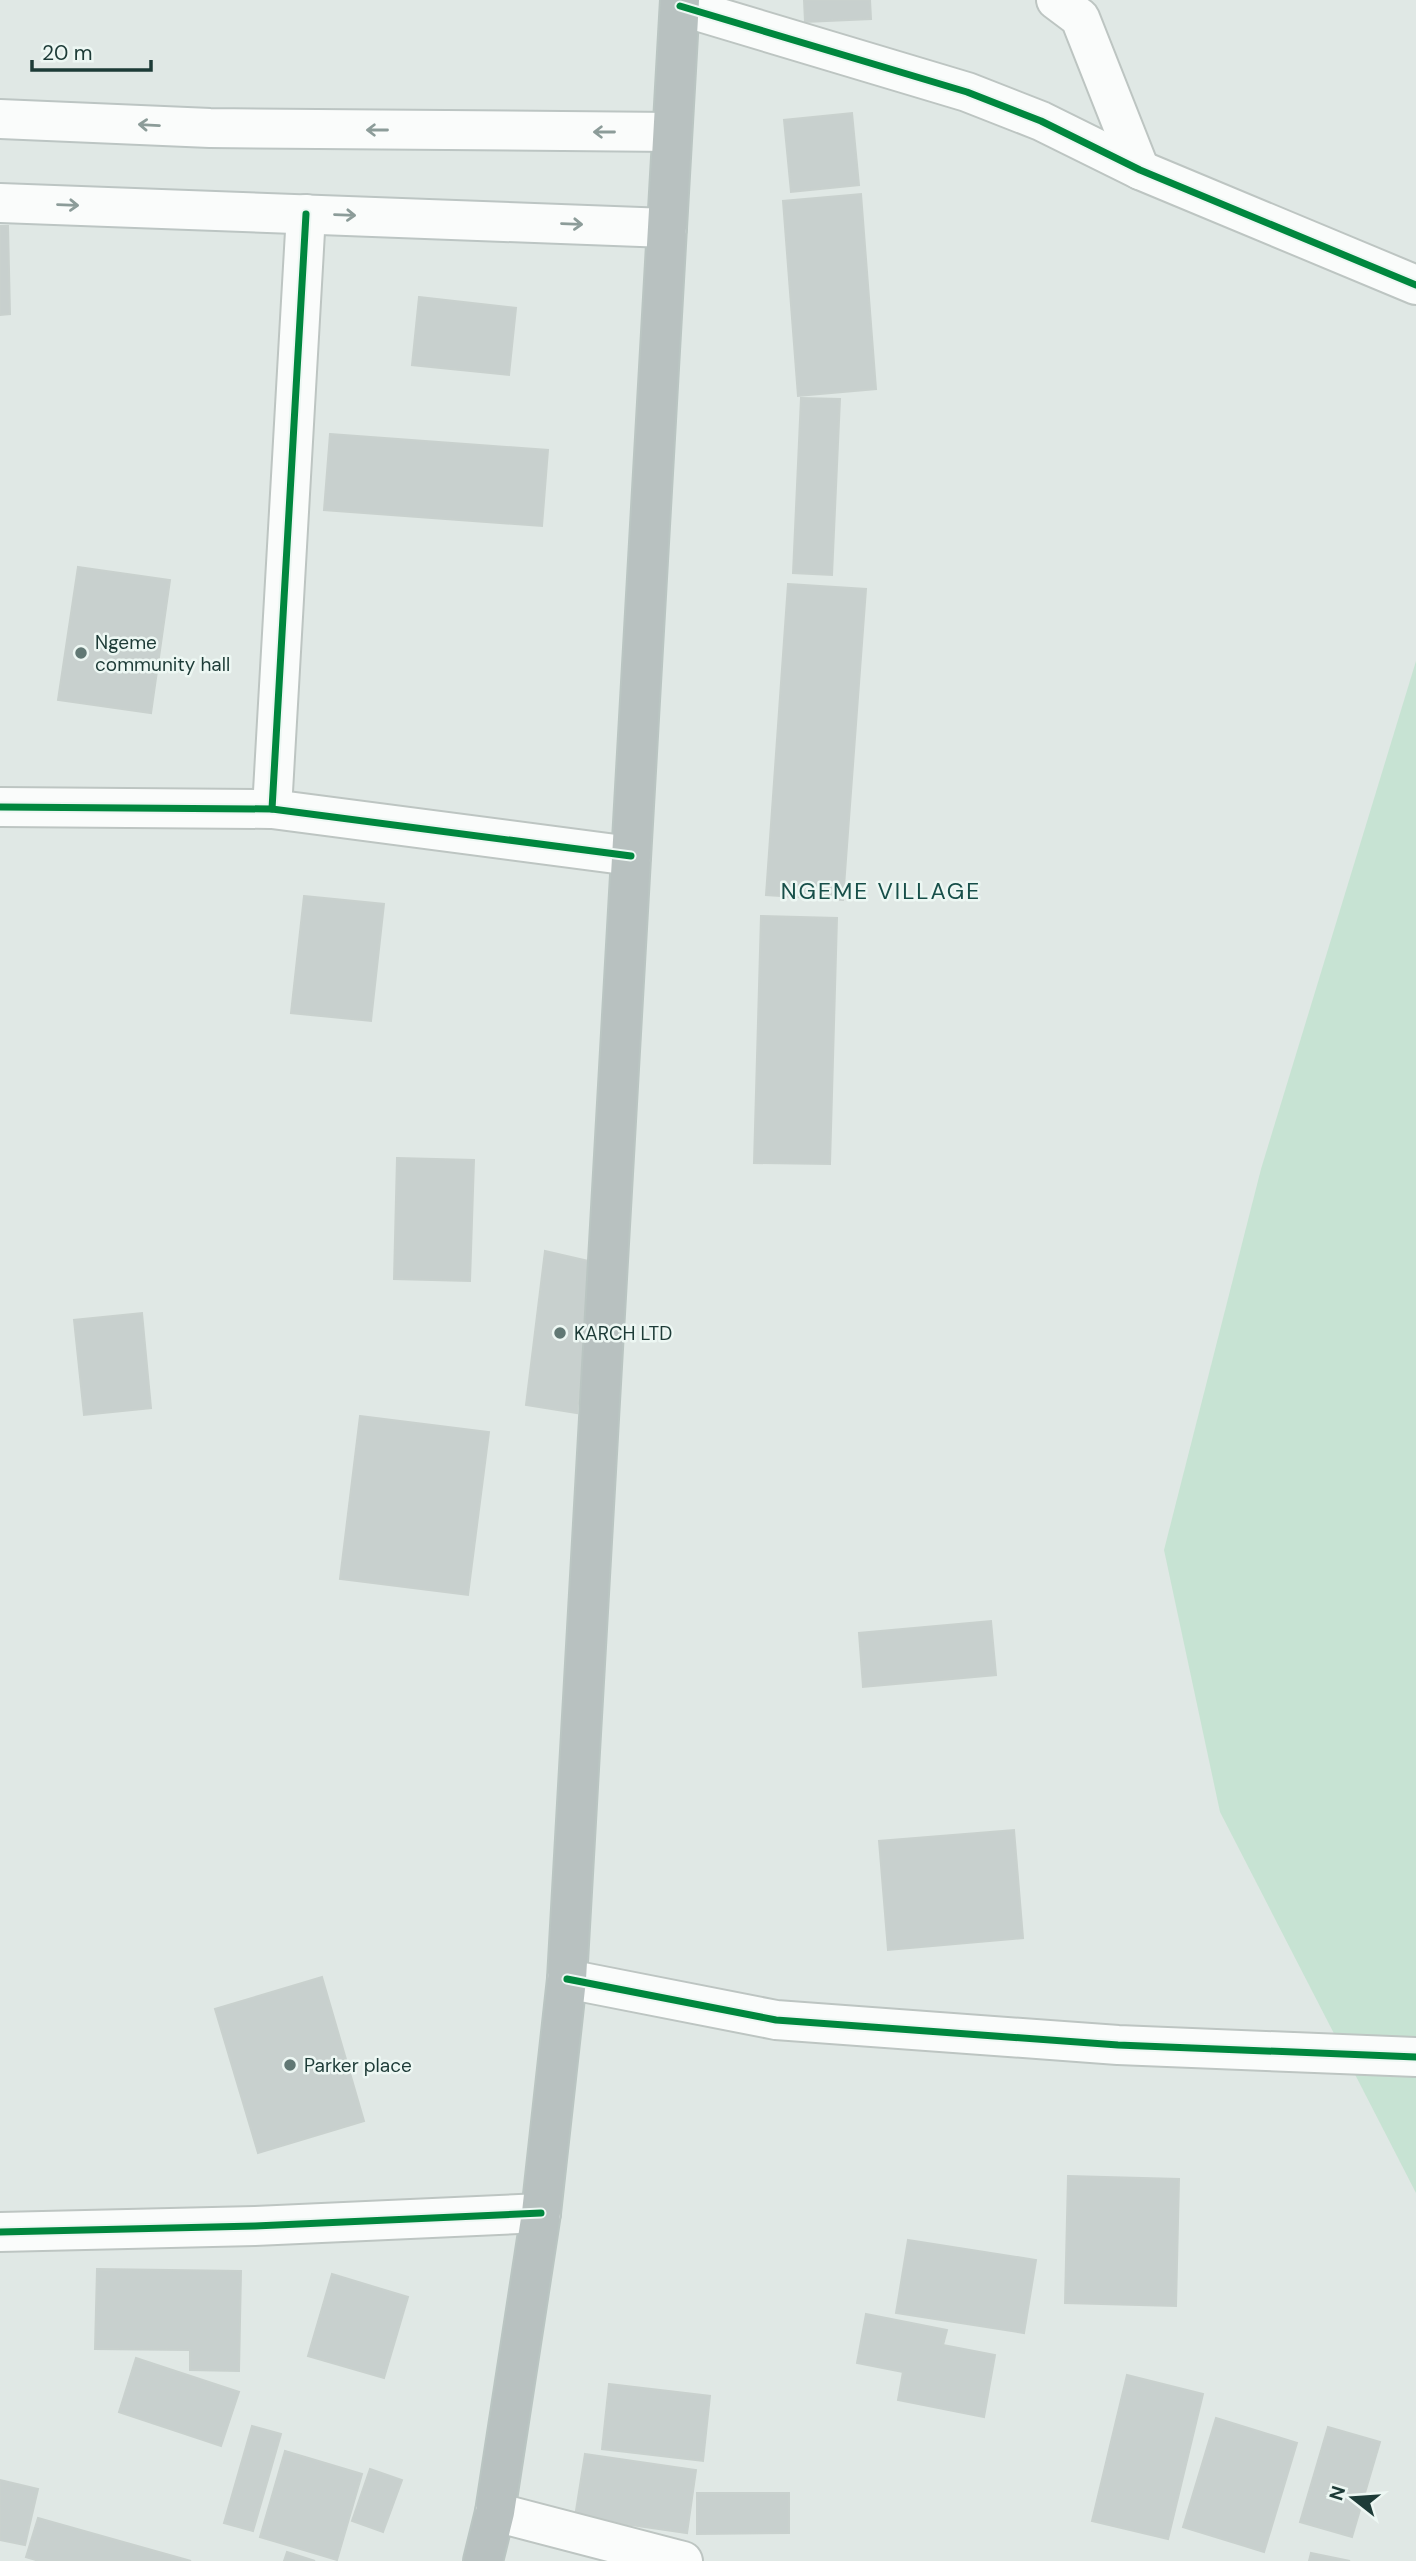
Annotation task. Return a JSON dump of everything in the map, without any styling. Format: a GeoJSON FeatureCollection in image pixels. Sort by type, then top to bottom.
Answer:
{"type":"FeatureCollection","features":[{"type":"Feature","properties":{"kind":"highway"},"geometry":{"type":"LineString","coordinates":[[483,2561],[495,2512],[541,2213],[567,1979],[680,3]]}},
{"type":"Feature","properties":{"kind":"street"},"geometry":{"type":"LineString","coordinates":[[1056,0],[1080,18],[1140,170]]}},
{"type":"Feature","properties":{"kind":"street"},"geometry":{"type":"LineString","coordinates":[[680,3],[967,92],[1041,121],[1140,170],[1416,285]]}},
{"type":"Feature","properties":{"kind":"street"},"geometry":{"type":"LineString","coordinates":[[0,119],[210,128],[673,132]]}},
{"type":"Feature","properties":{"kind":"street"},"geometry":{"type":"LineString","coordinates":[[0,203],[667,228]]}},
{"type":"Feature","properties":{"kind":"street"},"geometry":{"type":"LineString","coordinates":[[272,809],[306,214]]}},
{"type":"Feature","properties":{"kind":"street"},"geometry":{"type":"LineString","coordinates":[[0,807],[272,809],[631,856]]}},
{"type":"Feature","properties":{"kind":"street"},"geometry":{"type":"LineString","coordinates":[[567,1979],[776,2020],[1118,2045],[1416,2057]]}},
{"type":"Feature","properties":{"kind":"street"},"geometry":{"type":"LineString","coordinates":[[0,2232],[255,2226],[541,2213]]}},
{"type":"Feature","properties":{"kind":"street"},"geometry":{"type":"LineString","coordinates":[[495,2512],[683,2561]]}},
{"type":"Feature","properties":{"kind":"green space"},"geometry":{"type":"Polygon","coordinates":[[[1416,661],[1416,2193],[1220,1812],[1164,1550],[1261,1169],[1416,661]]]}},
{"type":"Feature","properties":{"kind":"building"},"geometry":{"type":"Polygon","coordinates":[[[804,0],[870,0],[871,19],[805,22],[804,0]]]}},
{"type":"Feature","properties":{"kind":"building"},"geometry":{"type":"Polygon","coordinates":[[[852,113],[859,185],[791,192],[784,120],[852,113]]]}},
{"type":"Feature","properties":{"kind":"building"},"geometry":{"type":"Polygon","coordinates":[[[861,194],[876,389],[798,396],[783,201],[861,194]]]}},
{"type":"Feature","properties":{"kind":"building"},"geometry":{"type":"Polygon","coordinates":[[[0,226],[8,226],[10,314],[0,315],[0,226]]]}},
{"type":"Feature","properties":{"kind":"building"},"geometry":{"type":"Polygon","coordinates":[[[419,297],[516,308],[509,375],[412,365],[419,297]]]}},
{"type":"Feature","properties":{"kind":"building"},"geometry":{"type":"Polygon","coordinates":[[[801,398],[840,399],[832,575],[793,573],[801,398]]]}},
{"type":"Feature","properties":{"kind":"building"},"geometry":{"type":"Polygon","coordinates":[[[330,434],[548,450],[542,526],[324,510],[330,434]]]}},
{"type":"Feature","properties":{"kind":"building"},"geometry":{"type":"Polygon","coordinates":[[[78,567],[170,580],[151,713],[58,700],[78,567]]]}},
{"type":"Feature","properties":{"kind":"building"},"geometry":{"type":"Polygon","coordinates":[[[788,584],[866,589],[843,900],[766,895],[788,584]]]}},
{"type":"Feature","properties":{"kind":"building"},"geometry":{"type":"Polygon","coordinates":[[[304,896],[384,904],[371,1021],[291,1013],[304,896]]]}},
{"type":"Feature","properties":{"kind":"building"},"geometry":{"type":"Polygon","coordinates":[[[761,916],[837,918],[830,1164],[754,1163],[761,916]]]}},
{"type":"Feature","properties":{"kind":"building"},"geometry":{"type":"Polygon","coordinates":[[[397,1158],[474,1160],[470,1281],[394,1279],[397,1158]]]}},
{"type":"Feature","properties":{"kind":"building","name":"KARCH LTD"},"geometry":{"type":"Polygon","coordinates":[[[545,1251],[593,1262],[577,1413],[526,1405],[545,1251]]]}},
{"type":"Feature","properties":{"kind":"building"},"geometry":{"type":"Polygon","coordinates":[[[142,1313],[151,1408],[84,1415],[74,1320],[142,1313]]]}},
{"type":"Feature","properties":{"kind":"building"},"geometry":{"type":"Polygon","coordinates":[[[360,1416],[489,1432],[468,1595],[340,1579],[360,1416]]]}},
{"type":"Feature","properties":{"kind":"building"},"geometry":{"type":"Polygon","coordinates":[[[991,1621],[996,1675],[863,1687],[859,1633],[991,1621]]]}},
{"type":"Feature","properties":{"kind":"building"},"geometry":{"type":"Polygon","coordinates":[[[1014,1830],[1023,1938],[888,1950],[879,1841],[1014,1830]]]}},
{"type":"Feature","properties":{"kind":"building","name":"Parker place"},"geometry":{"type":"Polygon","coordinates":[[[322,1977],[364,2121],[258,2153],[215,2009],[322,1977]]]}},
{"type":"Feature","properties":{"kind":"building"},"geometry":{"type":"Polygon","coordinates":[[[1068,2176],[1179,2179],[1176,2306],[1065,2303],[1068,2176]]]}},
{"type":"Feature","properties":{"kind":"building"},"geometry":{"type":"Polygon","coordinates":[[[908,2240],[1036,2260],[1024,2333],[896,2313],[908,2240]]]}},
{"type":"Feature","properties":{"kind":"building"},"geometry":{"type":"Polygon","coordinates":[[[97,2269],[241,2271],[239,2371],[190,2370],[190,2350],[95,2349],[97,2269]]]}},
{"type":"Feature","properties":{"kind":"building"},"geometry":{"type":"Polygon","coordinates":[[[332,2274],[408,2297],[384,2378],[308,2356],[332,2274]]]}},
{"type":"Feature","properties":{"kind":"building"},"geometry":{"type":"Polygon","coordinates":[[[866,2314],[947,2330],[943,2345],[995,2355],[984,2417],[898,2400],[903,2372],[857,2363],[866,2314]]]}},
{"type":"Feature","properties":{"kind":"building"},"geometry":{"type":"Polygon","coordinates":[[[136,2358],[239,2392],[221,2446],[119,2412],[136,2358]]]}},
{"type":"Feature","properties":{"kind":"building"},"geometry":{"type":"Polygon","coordinates":[[[1127,2375],[1203,2394],[1168,2539],[1092,2521],[1127,2375]]]}},
{"type":"Feature","properties":{"kind":"building"},"geometry":{"type":"Polygon","coordinates":[[[609,2384],[710,2396],[703,2461],[602,2449],[609,2384]]]}},
{"type":"Feature","properties":{"kind":"building"},"geometry":{"type":"Polygon","coordinates":[[[1216,2418],[1297,2443],[1264,2552],[1183,2527],[1216,2418]]]}},
{"type":"Feature","properties":{"kind":"building"},"geometry":{"type":"Polygon","coordinates":[[[252,2426],[281,2434],[253,2531],[224,2523],[252,2426]]]}},
{"type":"Feature","properties":{"kind":"building"},"geometry":{"type":"Polygon","coordinates":[[[1328,2427],[1380,2442],[1352,2537],[1300,2522],[1328,2427]]]}},
{"type":"Feature","properties":{"kind":"building"},"geometry":{"type":"Polygon","coordinates":[[[285,2451],[362,2474],[337,2560],[260,2537],[285,2451]]]}},
{"type":"Feature","properties":{"kind":"building"},"geometry":{"type":"Polygon","coordinates":[[[585,2454],[696,2470],[687,2533],[575,2517],[585,2454]]]}},
{"type":"Feature","properties":{"kind":"building"},"geometry":{"type":"Polygon","coordinates":[[[370,2469],[402,2480],[383,2532],[352,2521],[370,2469]]]}},
{"type":"Feature","properties":{"kind":"building"},"geometry":{"type":"Polygon","coordinates":[[[0,2480],[38,2489],[25,2545],[0,2540],[0,2480]]]}},
{"type":"Feature","properties":{"kind":"building"},"geometry":{"type":"Polygon","coordinates":[[[697,2493],[789,2493],[789,2533],[697,2534],[697,2493]]]}},
{"type":"Feature","properties":{"kind":"building"},"geometry":{"type":"Polygon","coordinates":[[[38,2518],[191,2561],[39,2561],[26,2557],[38,2518]]]}},
{"type":"Feature","properties":{"kind":"building"},"geometry":{"type":"Polygon","coordinates":[[[287,2552],[315,2561],[284,2561],[287,2552]]]}},
{"type":"Feature","properties":{"kind":"building"},"geometry":{"type":"Polygon","coordinates":[[[1311,2553],[1350,2561],[1309,2561],[1311,2553]]]}},
{"type":"Feature","properties":{"kind":"cycle path"},"geometry":{"type":"LineString","coordinates":[[680,6],[967,92],[1041,121],[1140,170],[1416,285]]}},
{"type":"Feature","properties":{"kind":"cycle path"},"geometry":{"type":"LineString","coordinates":[[272,809],[306,214]]}},
{"type":"Feature","properties":{"kind":"cycle path"},"geometry":{"type":"LineString","coordinates":[[0,807],[272,809],[631,856]]}},
{"type":"Feature","properties":{"kind":"cycle path"},"geometry":{"type":"LineString","coordinates":[[567,1979],[776,2020],[1118,2045],[1416,2057]]}},
{"type":"Feature","properties":{"kind":"cycle path"},"geometry":{"type":"LineString","coordinates":[[0,2232],[255,2226],[541,2213]]}},
{"type":"Feature","properties":{"kind":"place","name":"Ngeme community hall"},"geometry":{"type":"Point","coordinates":[81,653]}},
{"type":"Feature","properties":{"kind":"place","name":"KARCH LTD"},"geometry":{"type":"Point","coordinates":[560,1333]}},
{"type":"Feature","properties":{"kind":"place","name":"Parker place"},"geometry":{"type":"Point","coordinates":[290,2065]}},
{"type":"Feature","properties":{"kind":"district","name":"NGEME VILLAGE"},"geometry":{"type":"Point","coordinates":[881,891]}}]}
